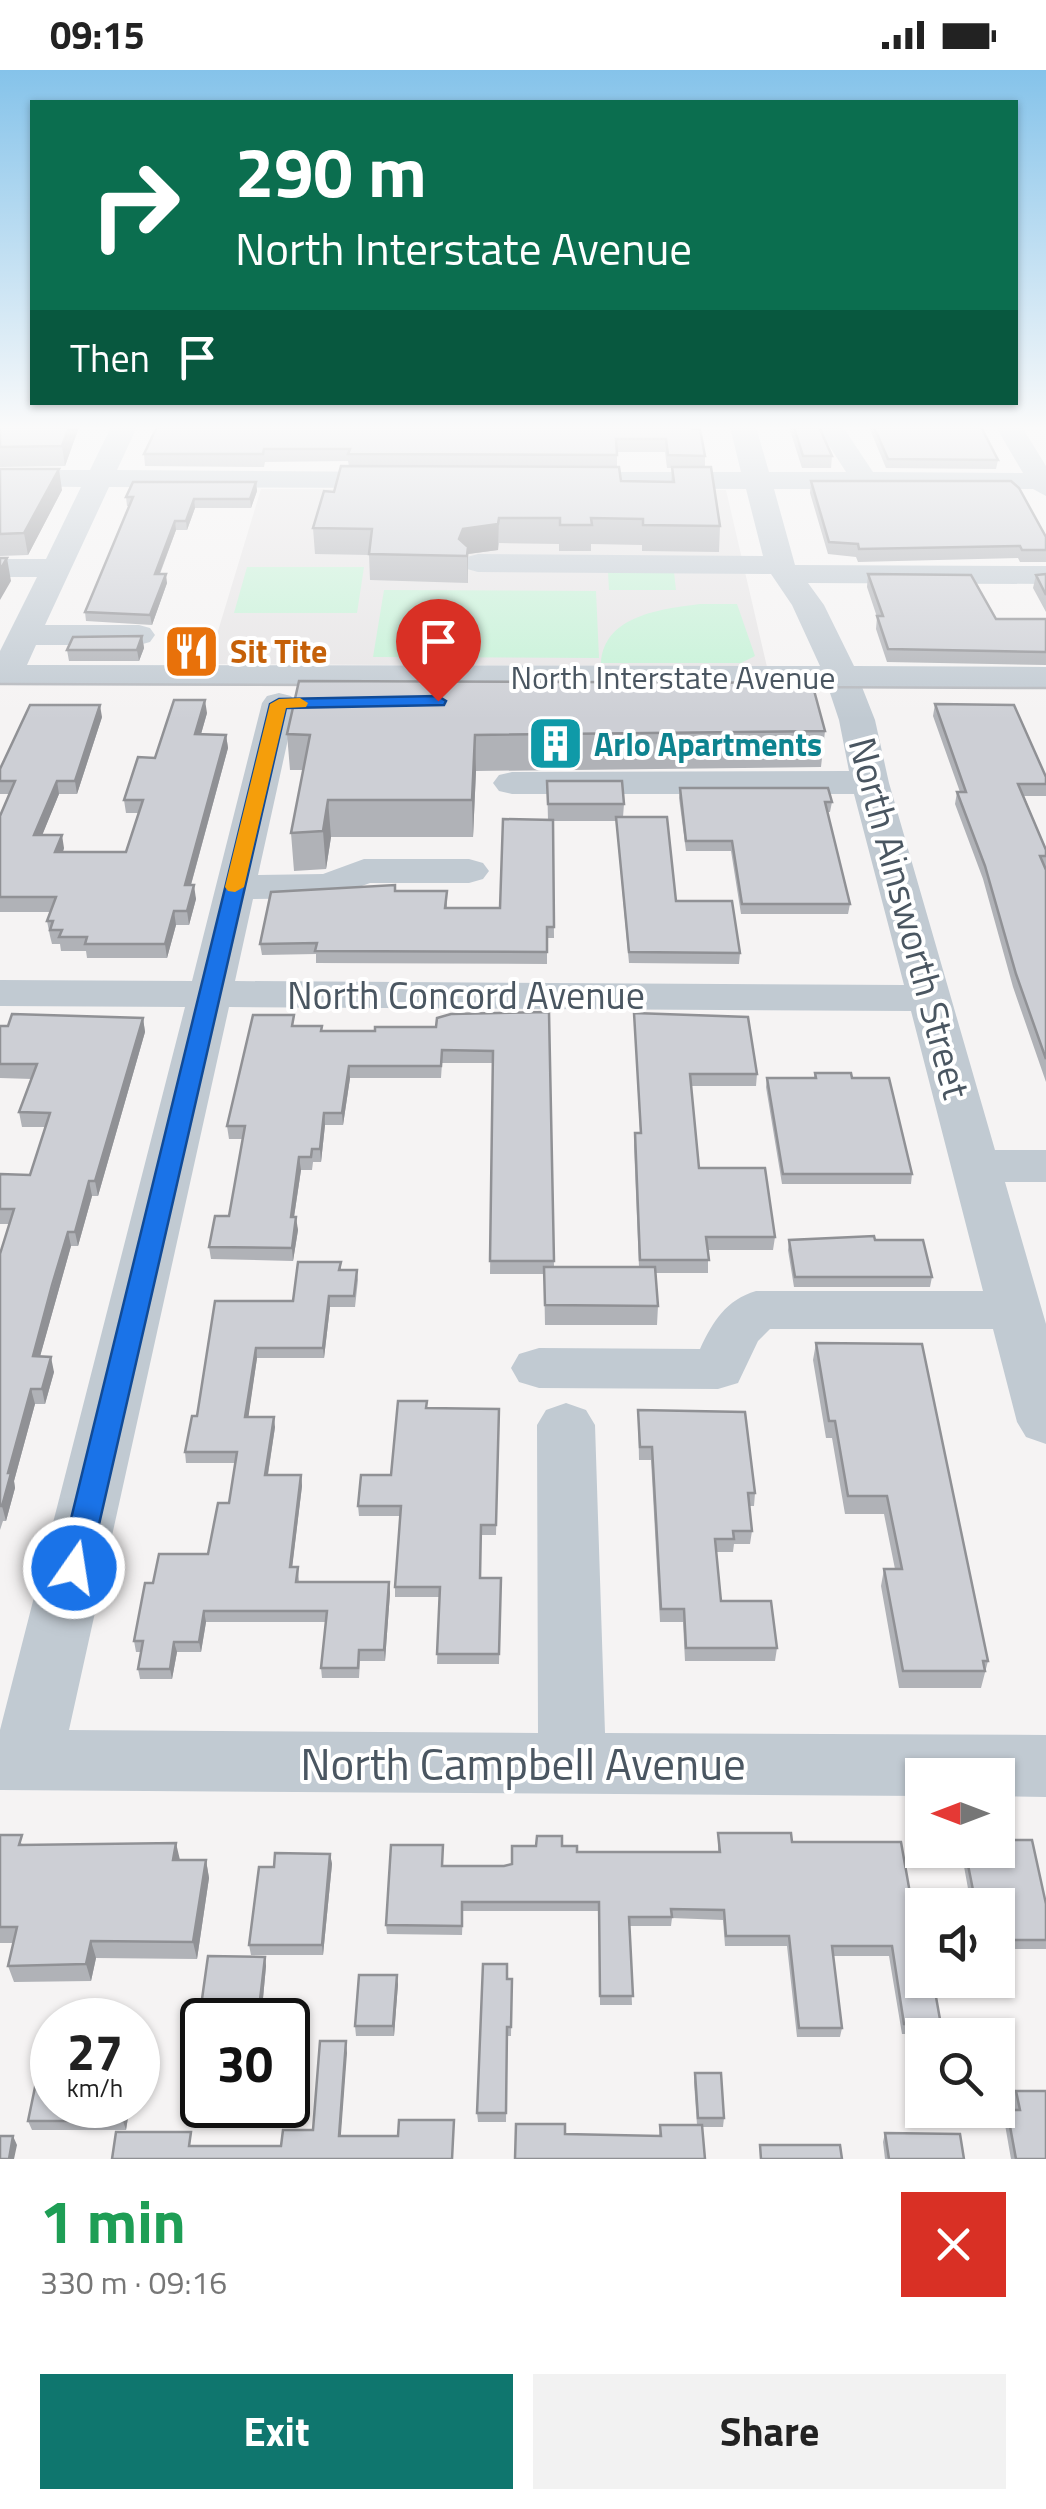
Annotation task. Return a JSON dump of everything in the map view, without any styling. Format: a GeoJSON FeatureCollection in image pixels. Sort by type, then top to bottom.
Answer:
{"type":"FeatureCollection","features":[{"type":"Feature","properties":{"kind":"street"},"geometry":{"type":"LineString","coordinates":[[2,684],[77,524]]}},
{"type":"Feature","properties":{"kind":"street","name":"North Ainsworth Street"},"geometry":{"type":"LineString","coordinates":[[770,524],[783,570],[821,628],[846,691],[1046,1422]]}},
{"type":"Feature","properties":{"kind":"street"},"geometry":{"type":"LineString","coordinates":[[478,563],[1046,575]]}},
{"type":"Feature","properties":{"kind":"street"},"geometry":{"type":"LineString","coordinates":[[0,568],[56,568]]}},
{"type":"Feature","properties":{"kind":"street"},"geometry":{"type":"LineString","coordinates":[[24,635],[139,635]]}},
{"type":"Feature","properties":{"kind":"street","name":"North Interstate Avenue"},"geometry":{"type":"LineString","coordinates":[[2,684],[279,704],[846,691],[1046,677]]}},
{"type":"Feature","properties":{"kind":"street","name":"North Interstate Avenue"},"geometry":{"type":"LineString","coordinates":[[2,684],[846,691],[1046,705]]}},
{"type":"Feature","properties":{"kind":"street"},"geometry":{"type":"LineString","coordinates":[[14,1760],[279,704]]}},
{"type":"Feature","properties":{"kind":"street"},"geometry":{"type":"LineString","coordinates":[[512,783],[870,783]]}},
{"type":"Feature","properties":{"kind":"street"},"geometry":{"type":"LineString","coordinates":[[234,887],[330,886],[364,871],[469,871]]}},
{"type":"Feature","properties":{"kind":"street","name":"North Concord Avenue"},"geometry":{"type":"LineString","coordinates":[[0,993],[932,998]]}},
{"type":"Feature","properties":{"kind":"street"},"geometry":{"type":"LineString","coordinates":[[977,1166],[1046,1166]]}},
{"type":"Feature","properties":{"kind":"street"},"geometry":{"type":"LineString","coordinates":[[539,1368],[718,1369],[735,1331],[756,1310],[1016,1310]]}},
{"type":"Feature","properties":{"kind":"street"},"geometry":{"type":"LineString","coordinates":[[566,1425],[572,1764]]}},
{"type":"Feature","properties":{"kind":"street","name":"North Campbell Avenue"},"geometry":{"type":"LineString","coordinates":[[14,1760],[1046,1766]]}},
{"type":"Feature","properties":{"kind":"shaded area"},"geometry":{"type":"Polygon","coordinates":[[[250,524],[734,524],[767,667],[208,664],[250,524]]]}},
{"type":"Feature","properties":{"kind":"green space"},"geometry":{"type":"Polygon","coordinates":[[[247,567],[364,567],[357,613],[234,613],[247,567]]]}},
{"type":"Feature","properties":{"kind":"green space"},"geometry":{"type":"Polygon","coordinates":[[[608,572],[674,572],[676,590],[609,590],[608,572]]]}},
{"type":"Feature","properties":{"kind":"green space"},"geometry":{"type":"Polygon","coordinates":[[[384,590],[596,591],[599,658],[373,657],[384,590]]]}},
{"type":"Feature","properties":{"kind":"green space"},"geometry":{"type":"Polygon","coordinates":[[[700,604],[737,604],[755,656],[741,663],[601,663],[612,634],[637,617],[700,604]]]}},
{"type":"Feature","properties":{"kind":"building"},"geometry":{"type":"Polygon","coordinates":[[[0,524],[29,524],[24,533],[0,534],[0,524]]]}},
{"type":"Feature","properties":{"kind":"building"},"geometry":{"type":"Polygon","coordinates":[[[122,524],[174,524],[155,574],[166,574],[150,615],[85,612],[122,524]]]}},
{"type":"Feature","properties":{"kind":"building"},"geometry":{"type":"Polygon","coordinates":[[[314,524],[495,524],[463,529],[459,539],[468,547],[467,556],[369,554],[372,529],[313,528],[314,524]]]}},
{"type":"Feature","properties":{"kind":"building"},"geometry":{"type":"Polygon","coordinates":[[[720,524],[720,526],[643,525],[720,524]]]}},
{"type":"Feature","properties":{"kind":"building"},"geometry":{"type":"Polygon","coordinates":[[[824,524],[1039,524],[1046,537],[1046,550],[1022,550],[1020,546],[859,549],[858,544],[829,542],[824,524]]]}},
{"type":"Feature","properties":{"kind":"building"},"geometry":{"type":"Polygon","coordinates":[[[868,574],[971,575],[996,619],[1046,619],[1046,652],[888,649],[877,616],[883,616],[868,574]]]}},
{"type":"Feature","properties":{"kind":"building"},"geometry":{"type":"Polygon","coordinates":[[[1046,574],[1046,595],[1036,575],[1046,574]]]}},
{"type":"Feature","properties":{"kind":"building"},"geometry":{"type":"Polygon","coordinates":[[[142,636],[137,650],[67,650],[73,637],[142,636]]]}},
{"type":"Feature","properties":{"kind":"building"},"geometry":{"type":"Polygon","coordinates":[[[299,681],[812,683],[825,731],[475,735],[472,800],[328,800],[323,831],[291,833],[310,735],[287,734],[299,681]]]}},
{"type":"Feature","properties":{"kind":"building"},"geometry":{"type":"Polygon","coordinates":[[[174,700],[205,700],[195,734],[226,735],[185,885],[194,885],[187,911],[174,911],[165,944],[85,944],[87,937],[59,937],[62,930],[50,930],[53,921],[47,921],[56,897],[0,897],[0,816],[15,781],[0,781],[0,769],[30,705],[100,705],[75,781],[57,781],[34,835],[62,835],[55,852],[126,852],[143,800],[124,800],[138,757],[155,758],[174,700]]]}},
{"type":"Feature","properties":{"kind":"building"},"geometry":{"type":"Polygon","coordinates":[[[935,704],[1014,705],[1046,777],[1046,784],[1018,784],[1046,850],[1046,856],[1040,856],[1046,870],[1046,1059],[985,866],[957,792],[966,792],[935,704]]]}},
{"type":"Feature","properties":{"kind":"building"},"geometry":{"type":"Polygon","coordinates":[[[547,781],[622,781],[624,804],[548,804],[547,781]]]}},
{"type":"Feature","properties":{"kind":"building"},"geometry":{"type":"Polygon","coordinates":[[[680,788],[828,788],[832,802],[825,802],[850,904],[742,904],[732,841],[686,841],[680,788]]]}},
{"type":"Feature","properties":{"kind":"building"},"geometry":{"type":"Polygon","coordinates":[[[616,817],[667,817],[676,901],[732,901],[740,953],[629,952],[616,817]]]}},
{"type":"Feature","properties":{"kind":"building"},"geometry":{"type":"Polygon","coordinates":[[[503,819],[553,820],[554,927],[547,927],[547,952],[315,951],[317,943],[260,944],[271,892],[395,885],[395,891],[447,891],[445,908],[500,908],[503,819]]]}},
{"type":"Feature","properties":{"kind":"building"},"geometry":{"type":"Polygon","coordinates":[[[549,1012],[554,1261],[490,1261],[493,1051],[442,1050],[441,1066],[349,1066],[342,1113],[324,1113],[320,1149],[312,1149],[311,1157],[299,1157],[291,1217],[296,1217],[292,1248],[209,1247],[215,1216],[229,1216],[245,1126],[227,1126],[253,1015],[294,1015],[292,1026],[322,1026],[321,1031],[375,1031],[375,1027],[436,1027],[437,1018],[451,1014],[549,1012]]]}},
{"type":"Feature","properties":{"kind":"building"},"geometry":{"type":"Polygon","coordinates":[[[634,1013],[748,1017],[757,1074],[690,1074],[699,1168],[765,1168],[775,1237],[706,1237],[709,1260],[640,1260],[635,1133],[641,1133],[634,1013]]]}},
{"type":"Feature","properties":{"kind":"building"},"geometry":{"type":"Polygon","coordinates":[[[12,1014],[143,1018],[95,1181],[89,1181],[75,1232],[68,1232],[52,1285],[33,1356],[51,1357],[42,1389],[31,1389],[0,1506],[0,1254],[14,1209],[0,1209],[0,1174],[30,1175],[50,1113],[19,1112],[37,1064],[0,1064],[0,1026],[8,1026],[12,1014]]]}},
{"type":"Feature","properties":{"kind":"building"},"geometry":{"type":"Polygon","coordinates":[[[815,1073],[889,1078],[912,1174],[783,1174],[767,1078],[816,1078],[815,1073]]]}},
{"type":"Feature","properties":{"kind":"building"},"geometry":{"type":"Polygon","coordinates":[[[874,1236],[875,1240],[923,1240],[932,1277],[795,1277],[789,1240],[874,1236]]]}},
{"type":"Feature","properties":{"kind":"building"},"geometry":{"type":"Polygon","coordinates":[[[298,1262],[341,1262],[339,1270],[357,1270],[354,1296],[329,1296],[323,1348],[256,1348],[245,1417],[274,1417],[265,1475],[301,1475],[290,1567],[298,1567],[296,1582],[389,1582],[384,1650],[359,1650],[358,1668],[321,1668],[327,1611],[204,1611],[199,1642],[174,1642],[170,1669],[138,1669],[143,1641],[134,1641],[145,1583],[153,1583],[159,1554],[208,1554],[218,1503],[229,1503],[237,1452],[185,1452],[192,1416],[197,1416],[215,1301],[293,1301],[298,1262]]]}},
{"type":"Feature","properties":{"kind":"building"},"geometry":{"type":"Polygon","coordinates":[[[544,1267],[655,1267],[658,1306],[545,1305],[544,1267]]]}},
{"type":"Feature","properties":{"kind":"building"},"geometry":{"type":"Polygon","coordinates":[[[816,1343],[922,1344],[988,1661],[983,1661],[985,1671],[903,1671],[884,1569],[902,1569],[887,1496],[848,1496],[835,1421],[829,1421],[816,1343]]]}},
{"type":"Feature","properties":{"kind":"building"},"geometry":{"type":"Polygon","coordinates":[[[398,1401],[427,1401],[426,1408],[499,1409],[496,1525],[481,1525],[480,1578],[501,1578],[499,1654],[437,1654],[440,1587],[395,1587],[401,1506],[358,1506],[361,1475],[391,1475],[398,1401]]]}},
{"type":"Feature","properties":{"kind":"building"},"geometry":{"type":"Polygon","coordinates":[[[638,1410],[745,1412],[755,1493],[748,1493],[752,1531],[733,1531],[734,1539],[715,1539],[721,1601],[771,1601],[777,1648],[686,1648],[684,1609],[661,1609],[652,1447],[640,1447],[638,1410]]]}},
{"type":"Feature","properties":{"kind":"building"},"geometry":{"type":"Polygon","coordinates":[[[718,1833],[791,1833],[792,1842],[901,1842],[909,1888],[905,1888],[905,1998],[936,1998],[940,2018],[905,2018],[904,2024],[892,1946],[832,1946],[842,2028],[799,2028],[789,1936],[726,1936],[724,1910],[671,1909],[672,1917],[629,1917],[633,1996],[600,1996],[599,1902],[462,1902],[462,1926],[386,1925],[391,1845],[443,1845],[442,1866],[512,1864],[512,1846],[536,1846],[537,1836],[562,1836],[562,1846],[577,1846],[577,1852],[720,1852],[718,1833]]]}},
{"type":"Feature","properties":{"kind":"building"},"geometry":{"type":"Polygon","coordinates":[[[0,1835],[22,1835],[19,1845],[176,1843],[173,1860],[206,1860],[193,1942],[91,1941],[86,1964],[8,1966],[17,1927],[0,1927],[0,1835]]]}},
{"type":"Feature","properties":{"kind":"building"},"geometry":{"type":"Polygon","coordinates":[[[1015,1840],[1032,1840],[1046,1904],[1046,1940],[1015,1940],[1015,1888],[973,1888],[969,1868],[1015,1868],[1015,1840]]]}},
{"type":"Feature","properties":{"kind":"building"},"geometry":{"type":"Polygon","coordinates":[[[275,1853],[330,1854],[322,1945],[249,1945],[259,1867],[274,1867],[275,1853]]]}},
{"type":"Feature","properties":{"kind":"building"},"geometry":{"type":"Polygon","coordinates":[[[208,1956],[265,1957],[260,1998],[202,1998],[208,1956]]]}},
{"type":"Feature","properties":{"kind":"building"},"geometry":{"type":"Polygon","coordinates":[[[483,1964],[507,1964],[507,1979],[512,1979],[506,2113],[477,2113],[483,1964]]]}},
{"type":"Feature","properties":{"kind":"building"},"geometry":{"type":"Polygon","coordinates":[[[359,1975],[397,1975],[393,2026],[355,2026],[359,1975]]]}},
{"type":"Feature","properties":{"kind":"building"},"geometry":{"type":"Polygon","coordinates":[[[320,2041],[346,2041],[339,2136],[398,2136],[399,2120],[454,2120],[452,2159],[112,2159],[116,2132],[191,2132],[189,2146],[281,2146],[283,2130],[313,2130],[320,2041]]]}},
{"type":"Feature","properties":{"kind":"building"},"geometry":{"type":"Polygon","coordinates":[[[695,2073],[721,2073],[724,2118],[698,2118],[695,2073]]]}},
{"type":"Feature","properties":{"kind":"building"},"geometry":{"type":"Polygon","coordinates":[[[1016,2091],[1046,2091],[1046,2159],[1016,2159],[1010,2128],[1015,2128],[1015,2110],[1020,2110],[1016,2091]]]}},
{"type":"Feature","properties":{"kind":"building"},"geometry":{"type":"Polygon","coordinates":[[[516,2124],[565,2124],[565,2134],[661,2136],[660,2125],[702,2125],[705,2159],[515,2159],[516,2124]]]}},
{"type":"Feature","properties":{"kind":"building"},"geometry":{"type":"Polygon","coordinates":[[[885,2133],[960,2134],[964,2159],[889,2159],[885,2133]]]}},
{"type":"Feature","properties":{"kind":"building"},"geometry":{"type":"Polygon","coordinates":[[[0,2136],[13,2136],[9,2159],[0,2159],[0,2136]]]}},
{"type":"Feature","properties":{"kind":"building"},"geometry":{"type":"Polygon","coordinates":[[[760,2145],[840,2145],[842,2159],[761,2159],[760,2145]]]}},
{"type":"Feature","properties":{"kind":"tram line"},"geometry":{"type":"LineString","coordinates":[[0,684],[326,685]]}},
{"type":"Feature","properties":{"kind":"tram line"},"geometry":{"type":"LineString","coordinates":[[786,687],[1046,688]]}},
{"type":"Feature","properties":{"kind":"slow traffic"},"geometry":{"type":"LineString","coordinates":[[235,887],[279,704],[300,703]]}},
{"type":"Feature","properties":{"kind":"place","name":"Sit Tite"},"geometry":{"type":"Point","coordinates":[191,651]}},
{"type":"Feature","properties":{"kind":"place","name":"Arlo Apartments"},"geometry":{"type":"Point","coordinates":[555,744]}},
{"type":"Feature","properties":{"kind":"route"},"geometry":{"type":"LineString","coordinates":[[74,1568],[279,704],[438,701]]}}]}
